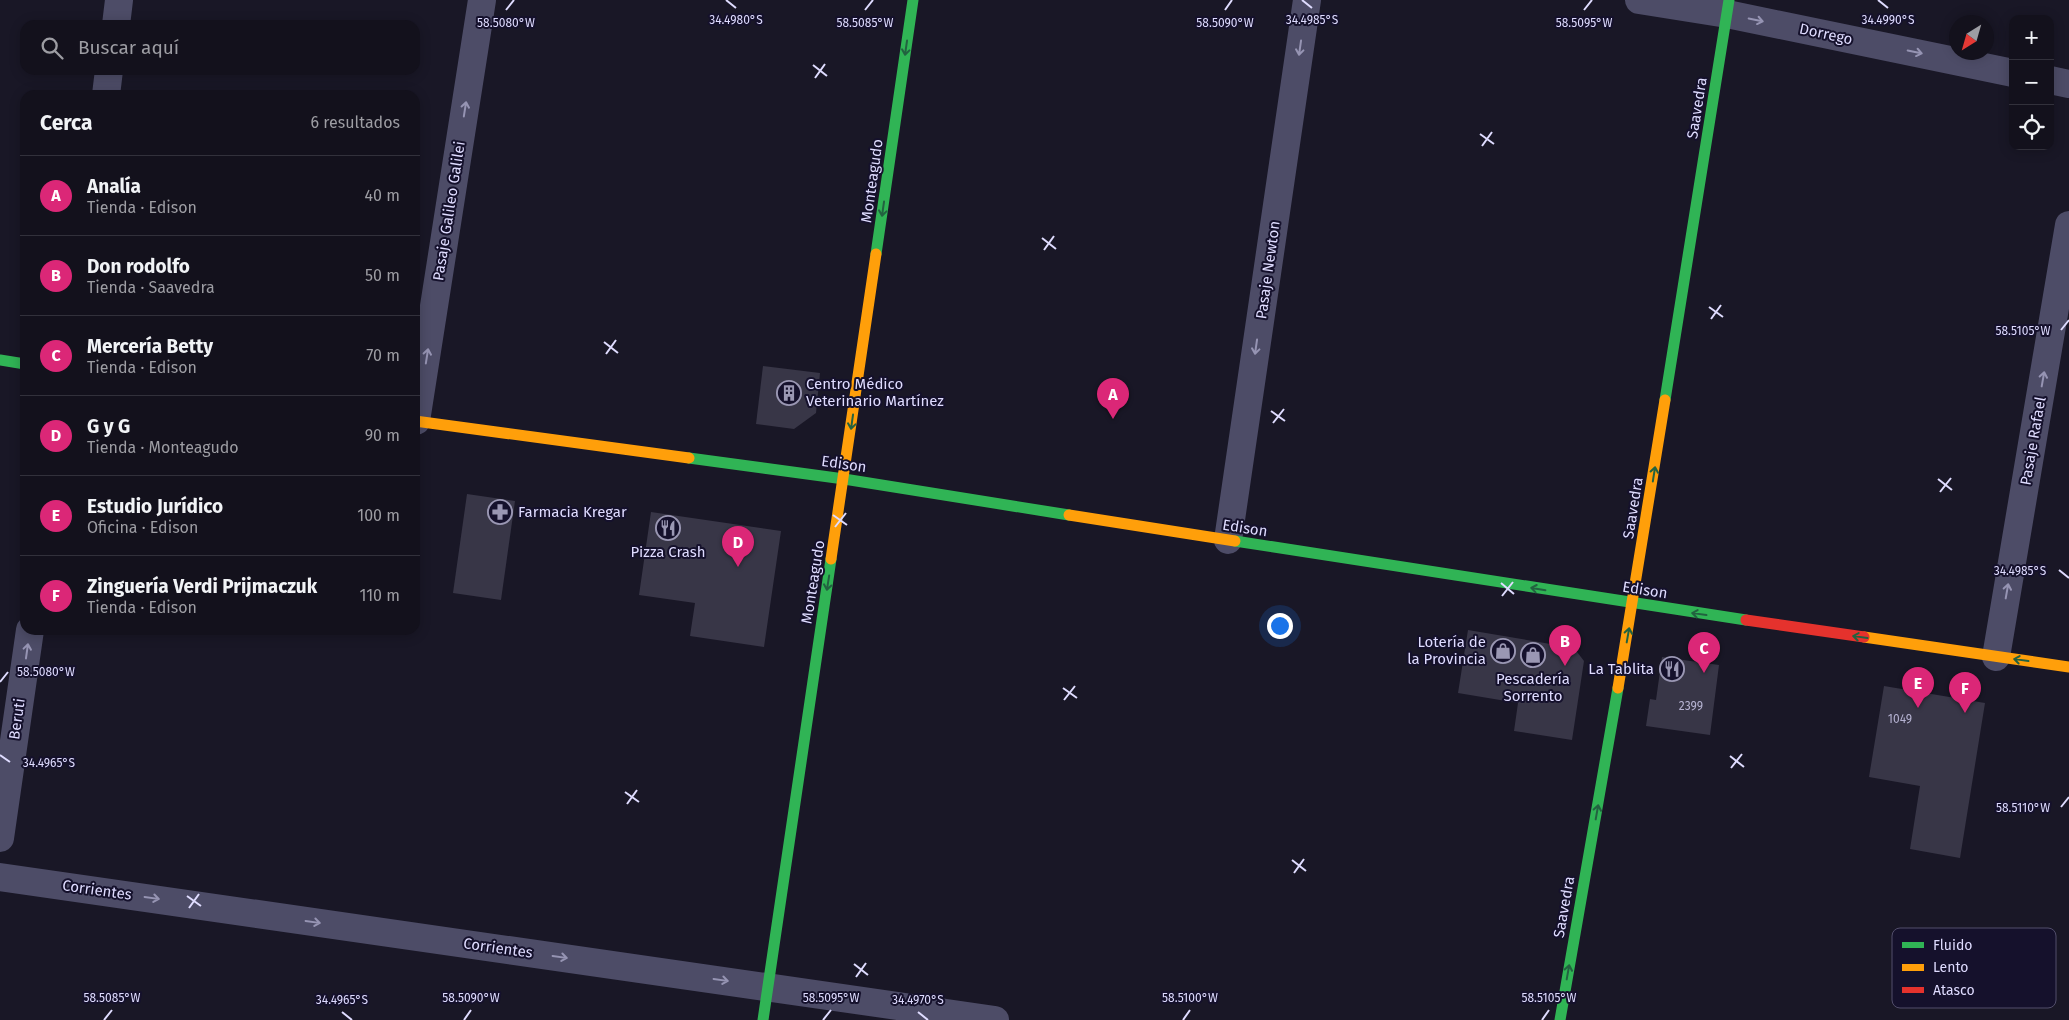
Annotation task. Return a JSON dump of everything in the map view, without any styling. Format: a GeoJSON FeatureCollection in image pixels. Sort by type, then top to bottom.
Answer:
{"type":"FeatureCollection","features":[{"type":"Feature","properties":{"kind":"street"},"geometry":{"type":"LineString","coordinates":[[117,20],[119,0]]}},
{"type":"Feature","properties":{"kind":"street","name":"Pasaje Galileo Galilei"},"geometry":{"type":"LineString","coordinates":[[420,395],[482,0]]}},
{"type":"Feature","properties":{"kind":"street","name":"Monteagudo"},"geometry":{"type":"LineString","coordinates":[[763,1020],[913,0]]}},
{"type":"Feature","properties":{"kind":"street","name":"Pasaje Newton"},"geometry":{"type":"LineString","coordinates":[[1228,540],[1308,0]]}},
{"type":"Feature","properties":{"kind":"street","name":"Dorrego"},"geometry":{"type":"LineString","coordinates":[[1639,0],[1728,7],[2009,72]]}},
{"type":"Feature","properties":{"kind":"street","name":"Saavedra"},"geometry":{"type":"LineString","coordinates":[[1560,1020],[1634,604],[1728,7]]}},
{"type":"Feature","properties":{"kind":"street"},"geometry":{"type":"LineString","coordinates":[[107,90],[108,75]]}},
{"type":"Feature","properties":{"kind":"street"},"geometry":{"type":"LineString","coordinates":[[2054,81],[2069,84]]}},
{"type":"Feature","properties":{"kind":"street","name":"Pasaje Rafael"},"geometry":{"type":"LineString","coordinates":[[1996,656],[2069,224]]}},
{"type":"Feature","properties":{"kind":"street"},"geometry":{"type":"LineString","coordinates":[[0,360],[20,363]]}},
{"type":"Feature","properties":{"kind":"street","name":"Edison"},"geometry":{"type":"LineString","coordinates":[[420,422],[844,479],[1634,604],[2069,667]]}},
{"type":"Feature","properties":{"kind":"street","name":"Beruti"},"geometry":{"type":"LineString","coordinates":[[0,838],[29,635]]}},
{"type":"Feature","properties":{"kind":"street","name":"Corrientes"},"geometry":{"type":"LineString","coordinates":[[0,877],[995,1020]]}},
{"type":"Feature","properties":{"kind":"building","name":"Centro Médico Veterinario Martínez"},"geometry":{"type":"Polygon","coordinates":[[[763,366],[820,373],[816,413],[794,429],[756,424],[763,366]]]}},
{"type":"Feature","properties":{"kind":"building"},"geometry":{"type":"Polygon","coordinates":[[[467,494],[515,501],[501,600],[453,593],[467,494]]]}},
{"type":"Feature","properties":{"kind":"building"},"geometry":{"type":"Polygon","coordinates":[[[651,512],[781,531],[764,647],[690,636],[695,603],[639,595],[651,512]]]}},
{"type":"Feature","properties":{"kind":"building"},"geometry":{"type":"Polygon","coordinates":[[[1468,630],[1574,648],[1584,661],[1572,740],[1514,731],[1518,703],[1458,693],[1468,630]]]}},
{"type":"Feature","properties":{"kind":"building"},"geometry":{"type":"Polygon","coordinates":[[[1662,657],[1719,665],[1710,735],[1646,726],[1650,699],[1656,700],[1662,657]]]}},
{"type":"Feature","properties":{"kind":"building"},"geometry":{"type":"Polygon","coordinates":[[[1884,686],[1985,703],[1960,858],[1910,849],[1920,786],[1869,777],[1884,686]]]}},
{"type":"Feature","properties":{"kind":"traffic: fast"},"geometry":{"type":"LineString","coordinates":[[876,254],[913,0]]}},
{"type":"Feature","properties":{"kind":"traffic: fast"},"geometry":{"type":"LineString","coordinates":[[1665,400],[1729,0]]}},
{"type":"Feature","properties":{"kind":"traffic: fast"},"geometry":{"type":"LineString","coordinates":[[0,360],[20,363]]}},
{"type":"Feature","properties":{"kind":"traffic: fast"},"geometry":{"type":"LineString","coordinates":[[689,458],[844,479],[1069,515]]}},
{"type":"Feature","properties":{"kind":"traffic: fast"},"geometry":{"type":"LineString","coordinates":[[1235,541],[1746,620]]}},
{"type":"Feature","properties":{"kind":"traffic: fast"},"geometry":{"type":"LineString","coordinates":[[763,1020],[831,559]]}},
{"type":"Feature","properties":{"kind":"traffic: fast"},"geometry":{"type":"LineString","coordinates":[[1560,1020],[1618,688]]}},
{"type":"Feature","properties":{"kind":"traffic: slow"},"geometry":{"type":"LineString","coordinates":[[831,559],[876,254]]}},
{"type":"Feature","properties":{"kind":"traffic: slow"},"geometry":{"type":"LineString","coordinates":[[1618,688],[1665,400]]}},
{"type":"Feature","properties":{"kind":"traffic: slow"},"geometry":{"type":"LineString","coordinates":[[420,422],[689,458]]}},
{"type":"Feature","properties":{"kind":"traffic: slow"},"geometry":{"type":"LineString","coordinates":[[1069,515],[1235,541]]}},
{"type":"Feature","properties":{"kind":"traffic: slow"},"geometry":{"type":"LineString","coordinates":[[1864,637],[2069,667]]}},
{"type":"Feature","properties":{"kind":"traffic: jam"},"geometry":{"type":"LineString","coordinates":[[1746,620],[1864,637]]}},
{"type":"Feature","properties":{"kind":"place","name":"Centro Médico Veterinario Martínez"},"geometry":{"type":"Point","coordinates":[789,393]}},
{"type":"Feature","properties":{"kind":"place","name":"Analía"},"geometry":{"type":"Point","coordinates":[1113,419]}},
{"type":"Feature","properties":{"kind":"place","name":"Farmacia Kregar"},"geometry":{"type":"Point","coordinates":[500,512]}},
{"type":"Feature","properties":{"kind":"place","name":"Pizza Crash"},"geometry":{"type":"Point","coordinates":[668,528]}},
{"type":"Feature","properties":{"kind":"place","name":"G y G"},"geometry":{"type":"Point","coordinates":[738,567]}},
{"type":"Feature","properties":{"kind":"place","name":"Lotería de la Provincia"},"geometry":{"type":"Point","coordinates":[1503,651]}},
{"type":"Feature","properties":{"kind":"place","name":"Pescadería Sorrento"},"geometry":{"type":"Point","coordinates":[1533,655]}},
{"type":"Feature","properties":{"kind":"place","name":"Don rodolfo"},"geometry":{"type":"Point","coordinates":[1565,666]}},
{"type":"Feature","properties":{"kind":"place","name":"La Tablita"},"geometry":{"type":"Point","coordinates":[1672,669]}},
{"type":"Feature","properties":{"kind":"place","name":"Mercería Betty"},"geometry":{"type":"Point","coordinates":[1704,673]}},
{"type":"Feature","properties":{"kind":"place","name":"Estudio Jurídico"},"geometry":{"type":"Point","coordinates":[1918,708]}},
{"type":"Feature","properties":{"kind":"place","name":"Zinguería Verdi Prijmaczuk"},"geometry":{"type":"Point","coordinates":[1965,713]}}]}
